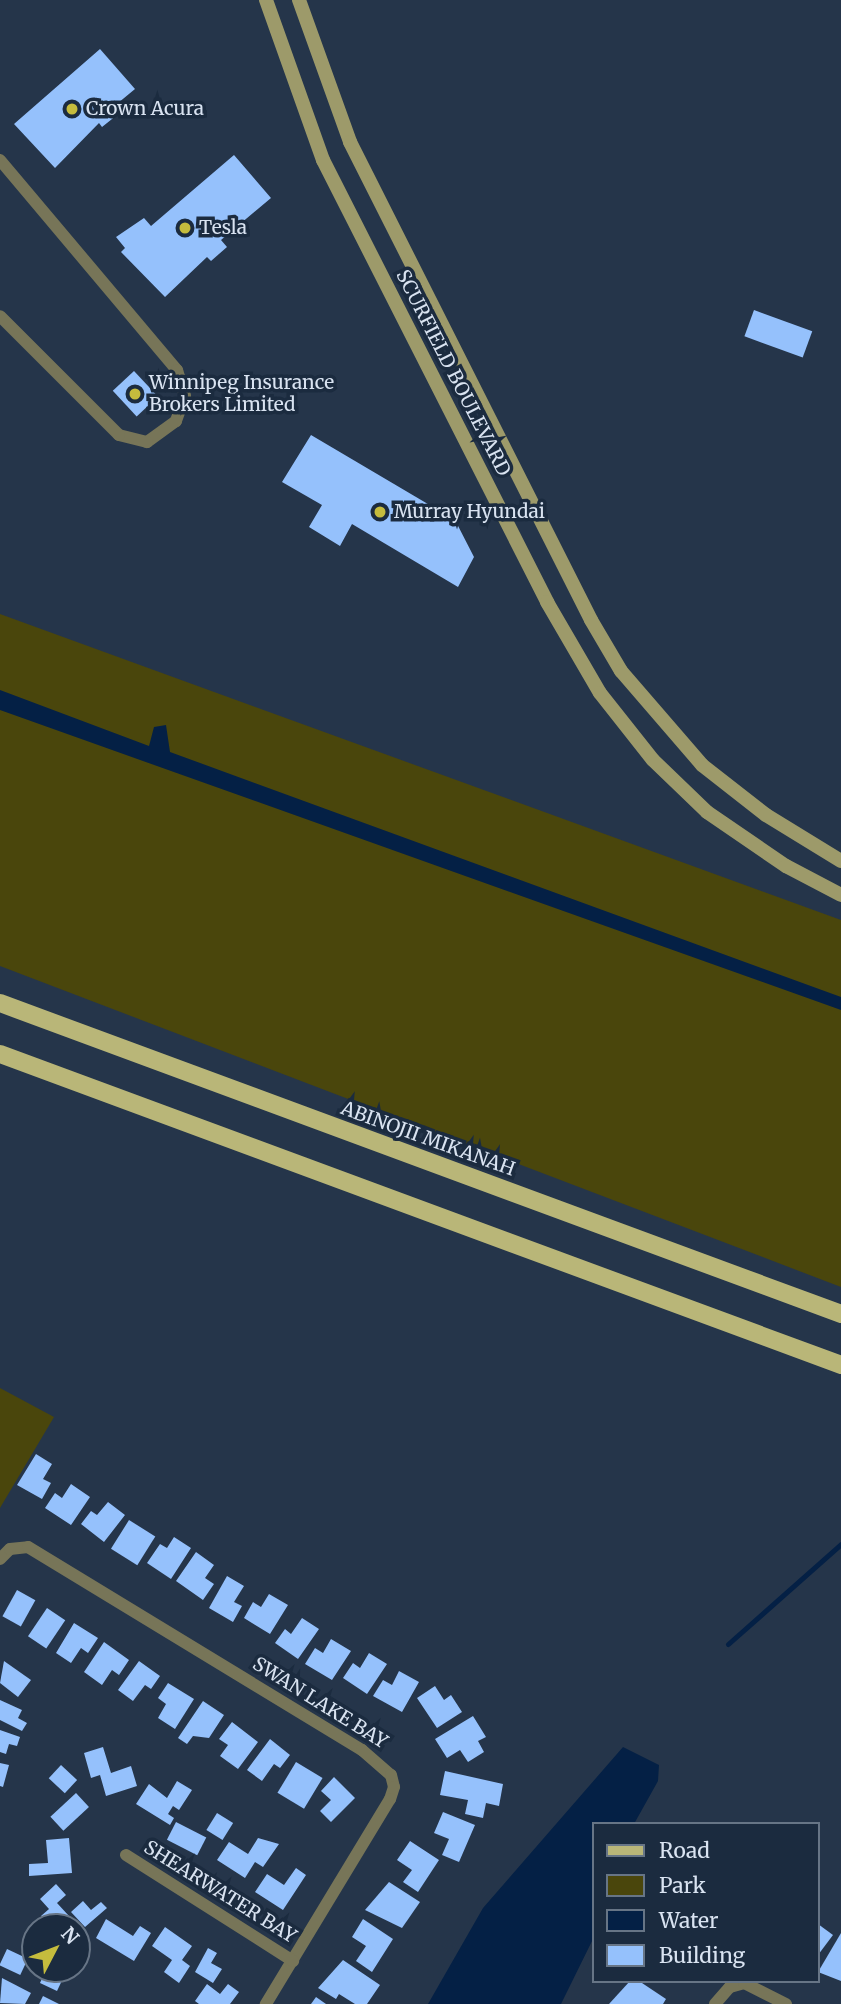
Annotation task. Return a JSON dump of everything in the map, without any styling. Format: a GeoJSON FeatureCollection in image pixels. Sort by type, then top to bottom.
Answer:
{"type":"FeatureCollection","features":[{"type":"Feature","properties":{"kind":"main road","name":"ABINOJII MIKANAH"},"geometry":{"type":"LineString","coordinates":[[0,1003],[841,1314]]}},
{"type":"Feature","properties":{"kind":"main road"},"geometry":{"type":"LineString","coordinates":[[0,1054],[841,1364]]}},
{"type":"Feature","properties":{"kind":"street","name":"SCURFIELD BOULEVARD"},"geometry":{"type":"LineString","coordinates":[[266,0],[323,160],[547,602],[593,683],[653,760],[707,812],[786,866],[841,895]]}},
{"type":"Feature","properties":{"kind":"street","name":"SCURFIELD BOULEVARD"},"geometry":{"type":"LineString","coordinates":[[299,0],[350,142],[621,671],[702,765],[766,816],[841,861]]}},
{"type":"Feature","properties":{"kind":"street"},"geometry":{"type":"LineString","coordinates":[[0,160],[177,370],[185,396],[176,421],[147,442],[119,435],[0,316]]}},
{"type":"Feature","properties":{"kind":"street","name":"SWAN LAKE BAY"},"geometry":{"type":"LineString","coordinates":[[0,1559],[10,1549],[28,1547],[362,1749],[391,1775],[394,1787],[390,1799],[267,2004]]}},
{"type":"Feature","properties":{"kind":"street","name":"SHEARWATER BAY"},"geometry":{"type":"LineString","coordinates":[[126,1855],[293,1961]]}},
{"type":"Feature","properties":{"kind":"street"},"geometry":{"type":"LineString","coordinates":[[715,2004],[730,1987],[744,1983],[786,2004]]}},
{"type":"Feature","properties":{"kind":"green space"},"geometry":{"type":"Polygon","coordinates":[[[0,614],[841,920],[841,1287],[0,966],[0,614]]]}},
{"type":"Feature","properties":{"kind":"green space"},"geometry":{"type":"Polygon","coordinates":[[[0,1388],[54,1417],[0,1508],[0,1388]]]}},
{"type":"Feature","properties":{"kind":"water"},"geometry":{"type":"Polygon","coordinates":[[[0,690],[149,746],[154,727],[166,725],[170,752],[841,997],[841,1010],[0,710],[0,690]]]}},
{"type":"Feature","properties":{"kind":"water"},"geometry":{"type":"Polygon","coordinates":[[[623,1747],[659,1765],[658,1781],[635,1822],[592,1822],[592,1941],[561,2004],[428,2004],[483,1908],[623,1747]]]}},
{"type":"Feature","properties":{"kind":"building","name":"Crown Acura"},"geometry":{"type":"Polygon","coordinates":[[[100,49],[135,89],[112,108],[117,115],[102,127],[99,123],[55,168],[14,124],[100,49]]]}},
{"type":"Feature","properties":{"kind":"building","name":"Tesla"},"geometry":{"type":"Polygon","coordinates":[[[234,155],[271,198],[221,240],[227,247],[211,261],[207,257],[165,297],[121,252],[125,248],[116,237],[144,218],[151,226],[234,155]]]}},
{"type":"Feature","properties":{"kind":"building"},"geometry":{"type":"Polygon","coordinates":[[[754,310],[812,331],[803,358],[744,336],[754,310]]]}},
{"type":"Feature","properties":{"kind":"building","name":"Winnipeg Insurance Brokers Limited"},"geometry":{"type":"Polygon","coordinates":[[[134,371],[158,397],[137,416],[113,391],[134,371]]]}},
{"type":"Feature","properties":{"kind":"building","name":"Murray Hyundai"},"geometry":{"type":"Polygon","coordinates":[[[311,435],[455,520],[474,557],[458,587],[352,524],[340,546],[309,527],[322,505],[282,482],[311,435]]]}},
{"type":"Feature","properties":{"kind":"building"},"geometry":{"type":"Polygon","coordinates":[[[36,1454],[52,1464],[43,1479],[51,1483],[42,1499],[17,1485],[36,1454]]]}},
{"type":"Feature","properties":{"kind":"building"},"geometry":{"type":"Polygon","coordinates":[[[71,1484],[90,1497],[71,1525],[45,1508],[55,1493],[62,1498],[71,1484]]]}},
{"type":"Feature","properties":{"kind":"building"},"geometry":{"type":"Polygon","coordinates":[[[108,1502],[125,1515],[104,1542],[81,1524],[91,1511],[97,1515],[108,1502]]]}},
{"type":"Feature","properties":{"kind":"building"},"geometry":{"type":"Polygon","coordinates":[[[129,1520],[155,1536],[137,1565],[111,1549],[129,1520]]]}},
{"type":"Feature","properties":{"kind":"building"},"geometry":{"type":"Polygon","coordinates":[[[174,1537],[191,1548],[171,1579],[147,1563],[160,1544],[167,1548],[174,1537]]]}},
{"type":"Feature","properties":{"kind":"building"},"geometry":{"type":"Polygon","coordinates":[[[196,1552],[214,1565],[205,1578],[214,1584],[203,1600],[176,1581],[196,1552]]]}},
{"type":"Feature","properties":{"kind":"building"},"geometry":{"type":"Polygon","coordinates":[[[227,1576],[244,1586],[234,1602],[242,1606],[233,1622],[209,1608],[227,1576]]]}},
{"type":"Feature","properties":{"kind":"building"},"geometry":{"type":"Polygon","coordinates":[[[17,1590],[35,1600],[21,1626],[2,1616],[17,1590]]]}},
{"type":"Feature","properties":{"kind":"building"},"geometry":{"type":"Polygon","coordinates":[[[269,1594],[288,1605],[270,1634],[244,1618],[253,1602],[261,1607],[269,1594]]]}},
{"type":"Feature","properties":{"kind":"building"},"geometry":{"type":"Polygon","coordinates":[[[47,1608],[65,1620],[46,1648],[28,1636],[47,1608]]]}},
{"type":"Feature","properties":{"kind":"building"},"geometry":{"type":"Polygon","coordinates":[[[302,1618],[319,1629],[298,1659],[275,1643],[285,1629],[291,1634],[302,1618]]]}},
{"type":"Feature","properties":{"kind":"building"},"geometry":{"type":"Polygon","coordinates":[[[74,1623],[98,1638],[88,1653],[81,1648],[71,1663],[56,1653],[74,1623]]]}},
{"type":"Feature","properties":{"kind":"building"},"geometry":{"type":"Polygon","coordinates":[[[331,1639],[351,1651],[332,1680],[305,1664],[315,1648],[323,1653],[331,1639]]]}},
{"type":"Feature","properties":{"kind":"building"},"geometry":{"type":"Polygon","coordinates":[[[104,1642],[129,1660],[119,1675],[112,1670],[102,1685],[84,1672],[104,1642]]]}},
{"type":"Feature","properties":{"kind":"building"},"geometry":{"type":"Polygon","coordinates":[[[369,1653],[387,1664],[367,1694],[343,1678],[353,1663],[360,1668],[369,1653]]]}},
{"type":"Feature","properties":{"kind":"building"},"geometry":{"type":"Polygon","coordinates":[[[4,1661],[31,1680],[18,1697],[0,1683],[4,1661]]]}},
{"type":"Feature","properties":{"kind":"building"},"geometry":{"type":"Polygon","coordinates":[[[139,1661],[160,1676],[151,1689],[145,1685],[133,1701],[118,1690],[139,1661]]]}},
{"type":"Feature","properties":{"kind":"building"},"geometry":{"type":"Polygon","coordinates":[[[399,1671],[419,1682],[402,1712],[373,1696],[383,1680],[392,1685],[399,1671]]]}},
{"type":"Feature","properties":{"kind":"building"},"geometry":{"type":"Polygon","coordinates":[[[168,1683],[194,1699],[175,1729],[158,1718],[166,1704],[158,1698],[168,1683]]]}},
{"type":"Feature","properties":{"kind":"building"},"geometry":{"type":"Polygon","coordinates":[[[435,1686],[444,1700],[451,1695],[462,1712],[437,1728],[417,1698],[435,1686]]]}},
{"type":"Feature","properties":{"kind":"building"},"geometry":{"type":"Polygon","coordinates":[[[0,1700],[22,1710],[18,1718],[27,1723],[22,1731],[0,1720],[0,1700]]]}},
{"type":"Feature","properties":{"kind":"building"},"geometry":{"type":"Polygon","coordinates":[[[203,1701],[224,1715],[209,1738],[193,1736],[187,1744],[178,1738],[203,1701]]]}},
{"type":"Feature","properties":{"kind":"building"},"geometry":{"type":"Polygon","coordinates":[[[473,1716],[486,1737],[478,1741],[484,1752],[468,1762],[460,1750],[447,1758],[435,1739],[473,1716]]]}},
{"type":"Feature","properties":{"kind":"building"},"geometry":{"type":"Polygon","coordinates":[[[232,1722],[258,1742],[238,1769],[220,1756],[228,1745],[219,1739],[232,1722]]]}},
{"type":"Feature","properties":{"kind":"building"},"geometry":{"type":"Polygon","coordinates":[[[0,1730],[20,1737],[17,1746],[9,1744],[6,1754],[0,1752],[0,1730]]]}},
{"type":"Feature","properties":{"kind":"building"},"geometry":{"type":"Polygon","coordinates":[[[270,1739],[290,1755],[280,1768],[274,1764],[262,1781],[247,1770],[270,1739]]]}},
{"type":"Feature","properties":{"kind":"building"},"geometry":{"type":"Polygon","coordinates":[[[103,1747],[111,1773],[131,1766],[137,1786],[106,1796],[100,1775],[91,1778],[84,1753],[103,1747]]]}},
{"type":"Feature","properties":{"kind":"building"},"geometry":{"type":"Polygon","coordinates":[[[296,1762],[323,1778],[304,1809],[277,1793],[296,1762]]]}},
{"type":"Feature","properties":{"kind":"building"},"geometry":{"type":"Polygon","coordinates":[[[0,1763],[9,1765],[3,1787],[0,1786],[0,1763]]]}},
{"type":"Feature","properties":{"kind":"building"},"geometry":{"type":"Polygon","coordinates":[[[61,1765],[77,1780],[65,1793],[49,1778],[61,1765]]]}},
{"type":"Feature","properties":{"kind":"building"},"geometry":{"type":"Polygon","coordinates":[[[445,1771],[503,1784],[499,1806],[486,1803],[483,1818],[465,1814],[468,1800],[440,1795],[445,1771]]]}},
{"type":"Feature","properties":{"kind":"building"},"geometry":{"type":"Polygon","coordinates":[[[334,1777],[355,1798],[331,1822],[320,1811],[331,1800],[321,1791],[334,1777]]]}},
{"type":"Feature","properties":{"kind":"building"},"geometry":{"type":"Polygon","coordinates":[[[177,1781],[192,1790],[179,1810],[173,1806],[168,1814],[174,1818],[170,1825],[136,1804],[149,1784],[167,1798],[177,1781]]]}},
{"type":"Feature","properties":{"kind":"building"},"geometry":{"type":"Polygon","coordinates":[[[76,1793],[89,1807],[63,1831],[50,1817],[76,1793]]]}},
{"type":"Feature","properties":{"kind":"building"},"geometry":{"type":"Polygon","coordinates":[[[443,1812],[475,1825],[459,1862],[442,1855],[449,1839],[434,1833],[443,1812]]]}},
{"type":"Feature","properties":{"kind":"building"},"geometry":{"type":"Polygon","coordinates":[[[217,1813],[233,1823],[223,1840],[206,1830],[217,1813]]]}},
{"type":"Feature","properties":{"kind":"building"},"geometry":{"type":"Polygon","coordinates":[[[176,1822],[206,1837],[197,1855],[167,1840],[176,1822]]]}},
{"type":"Feature","properties":{"kind":"building"},"geometry":{"type":"Polygon","coordinates":[[[69,1838],[72,1873],[29,1876],[29,1864],[48,1863],[46,1840],[69,1838]]]}},
{"type":"Feature","properties":{"kind":"building"},"geometry":{"type":"Polygon","coordinates":[[[258,1838],[279,1844],[263,1867],[255,1862],[245,1878],[217,1860],[229,1842],[248,1854],[258,1838]]]}},
{"type":"Feature","properties":{"kind":"building"},"geometry":{"type":"Polygon","coordinates":[[[410,1841],[439,1860],[418,1892],[403,1882],[412,1870],[397,1860],[410,1841]]]}},
{"type":"Feature","properties":{"kind":"building"},"geometry":{"type":"Polygon","coordinates":[[[296,1868],[306,1875],[283,1910],[255,1892],[267,1874],[284,1885],[296,1868]]]}},
{"type":"Feature","properties":{"kind":"building"},"geometry":{"type":"Polygon","coordinates":[[[389,1882],[420,1902],[402,1928],[365,1910],[389,1882]]]}},
{"type":"Feature","properties":{"kind":"building"},"geometry":{"type":"Polygon","coordinates":[[[56,1884],[66,1895],[57,1903],[66,1913],[44,1913],[49,1909],[40,1899],[56,1884]]]}},
{"type":"Feature","properties":{"kind":"building"},"geometry":{"type":"Polygon","coordinates":[[[83,1901],[91,1910],[101,1902],[107,1908],[91,1922],[91,1913],[71,1912],[83,1901]]]}},
{"type":"Feature","properties":{"kind":"building"},"geometry":{"type":"Polygon","coordinates":[[[106,1919],[133,1936],[140,1926],[151,1933],[134,1961],[96,1938],[106,1919]]]}},
{"type":"Feature","properties":{"kind":"building"},"geometry":{"type":"Polygon","coordinates":[[[363,1919],[393,1939],[372,1972],[356,1961],[366,1946],[352,1937],[363,1919]]]}},
{"type":"Feature","properties":{"kind":"building"},"geometry":{"type":"Polygon","coordinates":[[[820,1925],[833,1935],[820,1952],[820,1925]]]}},
{"type":"Feature","properties":{"kind":"building"},"geometry":{"type":"Polygon","coordinates":[[[165,1927],[192,1946],[182,1960],[190,1966],[179,1983],[164,1972],[172,1960],[152,1946],[165,1927]]]}},
{"type":"Feature","properties":{"kind":"building"},"geometry":{"type":"Polygon","coordinates":[[[841,1933],[841,1981],[820,1973],[841,1933]]]}},
{"type":"Feature","properties":{"kind":"building"},"geometry":{"type":"Polygon","coordinates":[[[208,1948],[217,1953],[211,1963],[222,1969],[213,1983],[195,1972],[208,1948]]]}},
{"type":"Feature","properties":{"kind":"building"},"geometry":{"type":"Polygon","coordinates":[[[7,1949],[21,1956],[21,1973],[0,1966],[7,1949]]]}},
{"type":"Feature","properties":{"kind":"building"},"geometry":{"type":"Polygon","coordinates":[[[343,1960],[380,1985],[367,2004],[355,2004],[339,1994],[336,1999],[318,1988],[343,1960]]]}},
{"type":"Feature","properties":{"kind":"building"},"geometry":{"type":"Polygon","coordinates":[[[2,1978],[31,1993],[25,2004],[0,2003],[2,1978]]]}},
{"type":"Feature","properties":{"kind":"building"},"geometry":{"type":"Polygon","coordinates":[[[40,1983],[61,1983],[57,1991],[40,1983]]]}},
{"type":"Feature","properties":{"kind":"building"},"geometry":{"type":"Polygon","coordinates":[[[628,1983],[642,1983],[666,1999],[663,2004],[609,2004],[628,1983]]]}},
{"type":"Feature","properties":{"kind":"building"},"geometry":{"type":"Polygon","coordinates":[[[207,1984],[220,1994],[228,1984],[239,1992],[230,2004],[199,2004],[195,2001],[207,1984]]]}},
{"type":"Feature","properties":{"kind":"building"},"geometry":{"type":"Polygon","coordinates":[[[43,1996],[59,2004],[39,2004],[43,1996]]]}},
{"type":"Feature","properties":{"kind":"building"},"geometry":{"type":"Polygon","coordinates":[[[316,1997],[326,2004],[311,2004],[316,1997]]]}},
{"type":"Feature","properties":{"kind":"waterway"},"geometry":{"type":"LineString","coordinates":[[728,1644],[841,1544]]}},
{"type":"Feature","properties":{"kind":"place","name":"Crown Acura"},"geometry":{"type":"Point","coordinates":[72,109]}},
{"type":"Feature","properties":{"kind":"place","name":"Tesla"},"geometry":{"type":"Point","coordinates":[185,228]}},
{"type":"Feature","properties":{"kind":"place","name":"Winnipeg Insurance Brokers Limited"},"geometry":{"type":"Point","coordinates":[135,394]}},
{"type":"Feature","properties":{"kind":"place","name":"Murray Hyundai"},"geometry":{"type":"Point","coordinates":[380,512]}}]}
